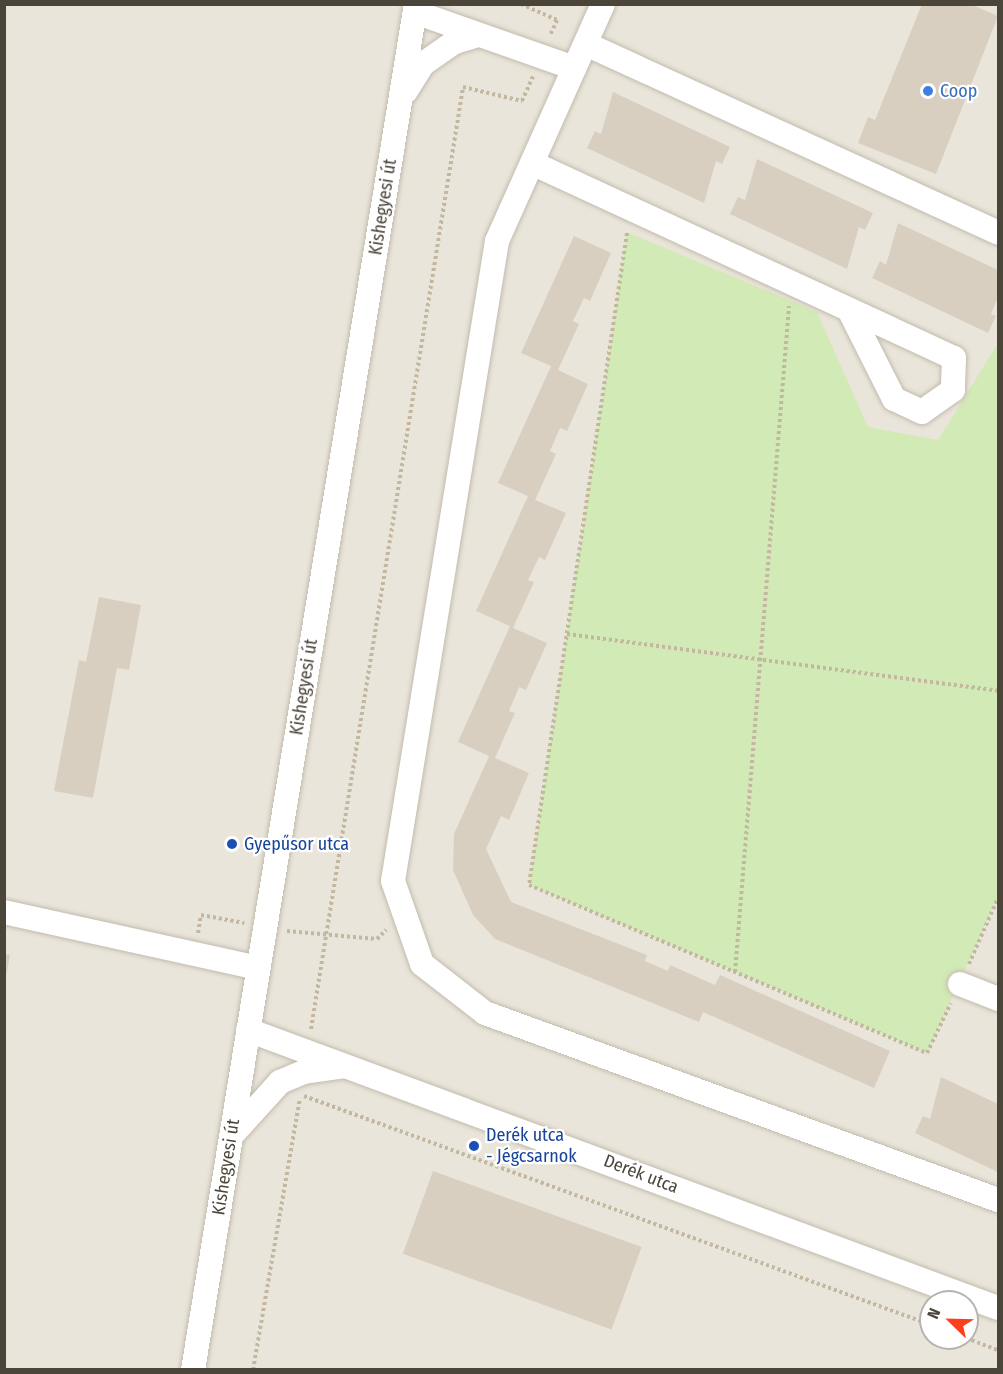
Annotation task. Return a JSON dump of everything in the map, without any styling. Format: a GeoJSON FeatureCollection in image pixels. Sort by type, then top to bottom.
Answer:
{"type":"FeatureCollection","features":[{"type":"Feature","properties":{"kind":"street"},"geometry":{"type":"LineString","coordinates":[[449,4],[478,35]]}},
{"type":"Feature","properties":{"kind":"street"},"geometry":{"type":"LineString","coordinates":[[603,4],[497,241],[393,881],[422,964],[485,1013],[999,1200]]}},
{"type":"Feature","properties":{"kind":"street"},"geometry":{"type":"LineString","coordinates":[[415,8],[478,35],[574,68]]}},
{"type":"Feature","properties":{"kind":"street","name":"Kishegyesi út"},"geometry":{"type":"LineString","coordinates":[[193,1370],[415,8]]}},
{"type":"Feature","properties":{"kind":"street"},"geometry":{"type":"LineString","coordinates":[[401,98],[423,64],[455,42],[478,35]]}},
{"type":"Feature","properties":{"kind":"street"},"geometry":{"type":"LineString","coordinates":[[586,44],[999,233]]}},
{"type":"Feature","properties":{"kind":"street"},"geometry":{"type":"LineString","coordinates":[[532,163],[850,312],[954,358],[953,390],[922,412],[894,399],[850,312]]}},
{"type":"Feature","properties":{"kind":"street"},"geometry":{"type":"LineString","coordinates":[[4,912],[61,922],[258,968]]}},
{"type":"Feature","properties":{"kind":"street"},"geometry":{"type":"LineString","coordinates":[[960,984],[999,999]]}},
{"type":"Feature","properties":{"kind":"street","name":"Derék utca"},"geometry":{"type":"LineString","coordinates":[[248,1030],[350,1065],[999,1308]]}},
{"type":"Feature","properties":{"kind":"street"},"geometry":{"type":"LineString","coordinates":[[231,1137],[280,1082],[304,1072],[350,1065]]}},
{"type":"Feature","properties":{"kind":"path"},"geometry":{"type":"LineString","coordinates":[[311,1029],[463,87],[522,101],[557,20],[521,4]]}},
{"type":"Feature","properties":{"kind":"path"},"geometry":{"type":"LineString","coordinates":[[628,208],[529,885],[927,1053],[999,898]]}},
{"type":"Feature","properties":{"kind":"path"},"geometry":{"type":"LineString","coordinates":[[735,972],[762,659],[788,283]]}},
{"type":"Feature","properties":{"kind":"path"},"geometry":{"type":"LineString","coordinates":[[567,634],[999,691]]}},
{"type":"Feature","properties":{"kind":"path"},"geometry":{"type":"LineString","coordinates":[[326,938],[377,939],[404,910]]}},
{"type":"Feature","properties":{"kind":"path"},"geometry":{"type":"LineString","coordinates":[[254,1370],[301,1095],[919,1321]]}},
{"type":"Feature","properties":{"kind":"path"},"geometry":{"type":"LineString","coordinates":[[979,1343],[999,1350]]}},
{"type":"Feature","properties":{"kind":"shaded area"},"geometry":{"type":"Polygon","coordinates":[[[5,5],[998,5],[998,1369],[5,1370],[5,5]]]}},
{"type":"Feature","properties":{"kind":"green space"},"geometry":{"type":"Polygon","coordinates":[[[627,232],[817,312],[868,427],[938,440],[998,343],[998,897],[927,1053],[529,885],[627,232]]]}},
{"type":"Feature","properties":{"kind":"building","name":"Coop"},"geometry":{"type":"Polygon","coordinates":[[[922,4],[970,4],[998,16],[936,174],[858,143],[868,117],[875,120],[922,4]]]}},
{"type":"Feature","properties":{"kind":"building"},"geometry":{"type":"Polygon","coordinates":[[[613,92],[730,147],[722,164],[716,161],[704,203],[587,148],[595,131],[601,134],[613,92]]]}},
{"type":"Feature","properties":{"kind":"building"},"geometry":{"type":"Polygon","coordinates":[[[757,159],[873,213],[865,230],[859,227],[847,269],[730,214],[738,197],[745,200],[757,159]]]}},
{"type":"Feature","properties":{"kind":"building"},"geometry":{"type":"Polygon","coordinates":[[[898,223],[998,270],[998,297],[991,314],[996,316],[988,333],[872,278],[880,261],[886,265],[898,223]]]}},
{"type":"Feature","properties":{"kind":"building"},"geometry":{"type":"Polygon","coordinates":[[[574,236],[611,253],[590,301],[584,298],[573,321],[579,324],[558,370],[588,384],[567,431],[560,428],[550,451],[556,454],[535,500],[566,513],[545,560],[539,557],[528,580],[534,582],[513,628],[547,643],[526,690],[519,687],[509,711],[515,713],[495,758],[529,773],[509,820],[501,816],[486,849],[511,902],[647,955],[645,961],[668,971],[670,965],[715,985],[720,975],[890,1051],[874,1088],[703,1012],[699,1022],[495,939],[473,915],[453,870],[454,834],[489,756],[458,742],[510,626],[476,611],[528,496],[498,483],[551,366],[521,353],[574,236]]]}},
{"type":"Feature","properties":{"kind":"building"},"geometry":{"type":"Polygon","coordinates":[[[99,597],[141,605],[129,670],[117,668],[93,798],[54,791],[79,660],[86,662],[99,597]]]}},
{"type":"Feature","properties":{"kind":"building"},"geometry":{"type":"Polygon","coordinates":[[[4,954],[10,955],[6,976],[4,976],[4,954]]]}},
{"type":"Feature","properties":{"kind":"building"},"geometry":{"type":"Polygon","coordinates":[[[941,1077],[998,1104],[998,1172],[915,1133],[923,1116],[930,1119],[941,1077]]]}},
{"type":"Feature","properties":{"kind":"building"},"geometry":{"type":"Polygon","coordinates":[[[433,1171],[642,1247],[612,1330],[403,1254],[433,1171]]]}},
{"type":"Feature","properties":{"kind":"place","name":"Coop"},"geometry":{"type":"Point","coordinates":[928,91]}},
{"type":"Feature","properties":{"kind":"place","name":"Gyepűsor utca"},"geometry":{"type":"Point","coordinates":[232,844]}},
{"type":"Feature","properties":{"kind":"place","name":"Derék utca - Jégcsarnok"},"geometry":{"type":"Point","coordinates":[474,1146]}}]}
